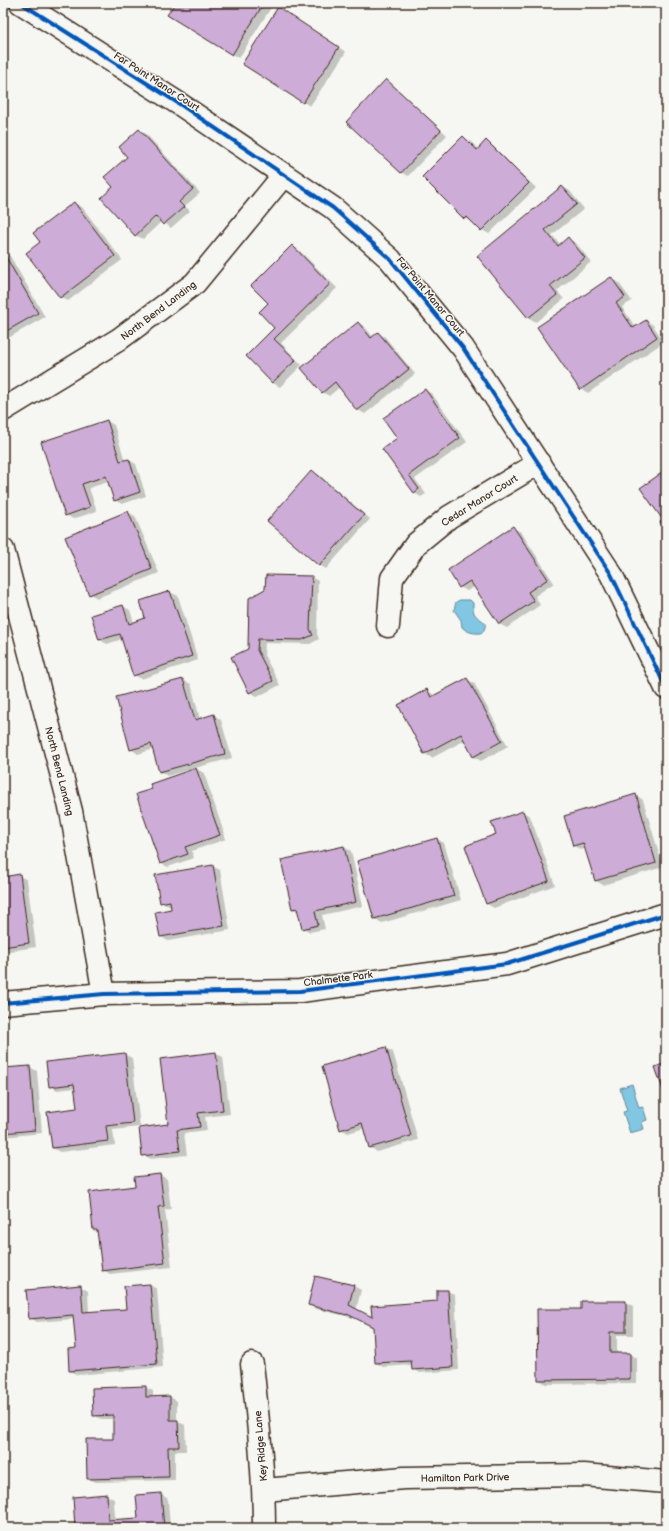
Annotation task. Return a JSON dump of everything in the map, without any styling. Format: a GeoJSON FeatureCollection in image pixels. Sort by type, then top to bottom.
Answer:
{"type":"FeatureCollection","features":[{"type":"Feature","properties":{"kind":"street","name":"Far Point Manor Court"},"geometry":{"type":"LineString","coordinates":[[21,3],[181,105],[283,176],[333,208],[390,259],[463,348],[611,574],[666,688]]}},
{"type":"Feature","properties":{"kind":"street","name":"North Bend Landing"},"geometry":{"type":"LineString","coordinates":[[3,410],[118,340],[195,283],[283,176]]}},
{"type":"Feature","properties":{"kind":"street","name":"Cedar Manor Court"},"geometry":{"type":"LineString","coordinates":[[388,626],[392,578],[416,544],[449,517],[539,463]]}},
{"type":"Feature","properties":{"kind":"street","name":"North Bend Landing"},"geometry":{"type":"LineString","coordinates":[[3,550],[71,812],[104,994]]}},
{"type":"Feature","properties":{"kind":"street","name":"Chalmette Park"},"geometry":{"type":"LineString","coordinates":[[3,1004],[104,994],[300,991],[507,964],[666,914]]}},
{"type":"Feature","properties":{"kind":"street","name":"Key Ridge Lane"},"geometry":{"type":"LineString","coordinates":[[252,1364],[264,1490],[264,1528]]}},
{"type":"Feature","properties":{"kind":"street","name":"Hamilton Park Drive"},"geometry":{"type":"LineString","coordinates":[[264,1490],[404,1478],[584,1475],[666,1482]]}},
{"type":"Feature","properties":{"kind":"water"},"geometry":{"type":"Polygon","coordinates":[[[460,600],[470,600],[473,603],[474,613],[485,623],[483,632],[472,632],[462,627],[461,620],[454,610],[456,602],[460,600]]]}},
{"type":"Feature","properties":{"kind":"water"},"geometry":{"type":"Polygon","coordinates":[[[632,1084],[639,1108],[643,1107],[647,1120],[642,1122],[644,1129],[630,1133],[623,1112],[627,1111],[620,1088],[632,1084]]]}},
{"type":"Feature","properties":{"kind":"building"},"geometry":{"type":"Polygon","coordinates":[[[175,3],[264,3],[232,55],[167,15],[175,3]]]}},
{"type":"Feature","properties":{"kind":"building"},"geometry":{"type":"Polygon","coordinates":[[[278,7],[339,47],[303,103],[242,64],[278,7]]]}},
{"type":"Feature","properties":{"kind":"building"},"geometry":{"type":"Polygon","coordinates":[[[386,79],[441,130],[401,173],[346,122],[386,79]]]}},
{"type":"Feature","properties":{"kind":"building"},"geometry":{"type":"Polygon","coordinates":[[[139,129],[193,189],[179,202],[184,207],[163,225],[156,216],[135,236],[101,198],[113,187],[104,177],[127,157],[119,147],[139,129]]]}},
{"type":"Feature","properties":{"kind":"building"},"geometry":{"type":"Polygon","coordinates":[[[463,136],[477,150],[486,140],[529,183],[481,231],[467,217],[464,219],[422,177],[463,136]]]}},
{"type":"Feature","properties":{"kind":"building"},"geometry":{"type":"Polygon","coordinates":[[[562,186],[577,204],[545,230],[558,246],[568,237],[585,258],[550,286],[557,295],[528,318],[477,256],[562,186]]]}},
{"type":"Feature","properties":{"kind":"building"},"geometry":{"type":"Polygon","coordinates":[[[74,202],[115,256],[60,298],[26,253],[40,242],[33,233],[74,202]]]}},
{"type":"Feature","properties":{"kind":"building"},"geometry":{"type":"Polygon","coordinates":[[[292,245],[330,284],[274,339],[296,360],[272,383],[246,356],[274,328],[259,312],[268,303],[251,286],[292,245]]]}},
{"type":"Feature","properties":{"kind":"building"},"geometry":{"type":"Polygon","coordinates":[[[3,252],[38,313],[3,333],[3,252]]]}},
{"type":"Feature","properties":{"kind":"building"},"geometry":{"type":"Polygon","coordinates":[[[611,277],[625,297],[616,303],[633,328],[646,320],[657,337],[580,390],[537,327],[611,277]]]}},
{"type":"Feature","properties":{"kind":"building"},"geometry":{"type":"Polygon","coordinates":[[[358,322],[371,338],[378,332],[409,369],[357,411],[335,382],[322,393],[301,368],[358,322]]]}},
{"type":"Feature","properties":{"kind":"building"},"geometry":{"type":"Polygon","coordinates":[[[425,389],[460,438],[409,475],[419,489],[414,493],[382,449],[397,438],[383,418],[425,389]]]}},
{"type":"Feature","properties":{"kind":"building"},"geometry":{"type":"Polygon","coordinates":[[[107,420],[120,461],[129,459],[140,492],[114,501],[106,476],[82,484],[90,507],[65,516],[41,442],[107,420]]]}},
{"type":"Feature","properties":{"kind":"building"},"geometry":{"type":"Polygon","coordinates":[[[312,470],[364,515],[319,566],[267,521],[312,470]]]}},
{"type":"Feature","properties":{"kind":"building"},"geometry":{"type":"Polygon","coordinates":[[[666,470],[666,531],[660,522],[663,520],[640,488],[666,470]]]}},
{"type":"Feature","properties":{"kind":"building"},"geometry":{"type":"Polygon","coordinates":[[[128,511],[152,569],[89,595],[65,537],[128,511]]]}},
{"type":"Feature","properties":{"kind":"building"},"geometry":{"type":"Polygon","coordinates":[[[513,526],[548,579],[528,592],[534,601],[499,624],[470,581],[459,588],[448,570],[513,526]]]}},
{"type":"Feature","properties":{"kind":"building"},"geometry":{"type":"Polygon","coordinates":[[[266,575],[312,576],[310,629],[313,635],[302,640],[258,639],[257,650],[273,681],[249,693],[231,657],[248,649],[249,598],[265,589],[266,575]]]}},
{"type":"Feature","properties":{"kind":"building"},"geometry":{"type":"Polygon","coordinates":[[[170,591],[192,656],[133,676],[120,634],[99,640],[91,615],[123,605],[129,624],[145,618],[140,601],[170,591]]]}},
{"type":"Feature","properties":{"kind":"building"},"geometry":{"type":"Polygon","coordinates":[[[467,678],[502,741],[473,757],[461,734],[424,754],[398,705],[427,689],[431,697],[467,678]]]}},
{"type":"Feature","properties":{"kind":"building"},"geometry":{"type":"Polygon","coordinates":[[[183,679],[195,720],[214,714],[225,754],[159,772],[151,744],[130,750],[116,697],[183,679]]]}},
{"type":"Feature","properties":{"kind":"building"},"geometry":{"type":"Polygon","coordinates":[[[196,768],[220,835],[185,847],[188,854],[160,864],[136,794],[152,789],[150,784],[196,768]]]}},
{"type":"Feature","properties":{"kind":"building"},"geometry":{"type":"Polygon","coordinates":[[[636,794],[656,863],[595,881],[583,843],[573,846],[564,816],[636,794]]]}},
{"type":"Feature","properties":{"kind":"building"},"geometry":{"type":"Polygon","coordinates":[[[523,811],[549,881],[486,904],[465,846],[496,834],[491,822],[523,811]]]}},
{"type":"Feature","properties":{"kind":"building"},"geometry":{"type":"Polygon","coordinates":[[[437,838],[454,896],[374,919],[357,861],[437,838]]]}},
{"type":"Feature","properties":{"kind":"building"},"geometry":{"type":"Polygon","coordinates":[[[344,846],[356,902],[315,911],[318,925],[302,929],[297,908],[292,909],[281,860],[344,846]]]}},
{"type":"Feature","properties":{"kind":"building"},"geometry":{"type":"Polygon","coordinates":[[[213,865],[224,926],[160,937],[155,912],[171,909],[170,901],[160,903],[155,875],[213,865]]]}},
{"type":"Feature","properties":{"kind":"building"},"geometry":{"type":"Polygon","coordinates":[[[20,874],[29,943],[3,947],[3,877],[20,874]]]}},
{"type":"Feature","properties":{"kind":"building"},"geometry":{"type":"Polygon","coordinates":[[[386,1047],[411,1136],[369,1148],[362,1123],[340,1130],[322,1066],[386,1047]]]}},
{"type":"Feature","properties":{"kind":"building"},"geometry":{"type":"Polygon","coordinates":[[[216,1052],[223,1110],[198,1113],[200,1127],[177,1130],[180,1151],[142,1156],[139,1128],[168,1124],[160,1059],[216,1052]]]}},
{"type":"Feature","properties":{"kind":"building"},"geometry":{"type":"Polygon","coordinates":[[[125,1053],[133,1123],[106,1126],[108,1141],[52,1148],[47,1112],[77,1108],[74,1084],[49,1087],[46,1062],[125,1053]]]}},
{"type":"Feature","properties":{"kind":"building"},"geometry":{"type":"Polygon","coordinates":[[[666,1063],[666,1098],[655,1067],[666,1063]]]}},
{"type":"Feature","properties":{"kind":"building"},"geometry":{"type":"Polygon","coordinates":[[[30,1066],[35,1130],[3,1133],[3,1068],[30,1066]]]}},
{"type":"Feature","properties":{"kind":"building"},"geometry":{"type":"Polygon","coordinates":[[[160,1174],[164,1206],[158,1207],[165,1263],[102,1271],[97,1230],[93,1230],[89,1192],[135,1186],[134,1177],[160,1174]]]}},
{"type":"Feature","properties":{"kind":"building"},"geometry":{"type":"Polygon","coordinates":[[[315,1276],[354,1285],[349,1305],[372,1317],[371,1306],[437,1301],[437,1290],[448,1290],[453,1367],[412,1370],[411,1361],[375,1363],[373,1327],[347,1314],[308,1305],[315,1276]]]}},
{"type":"Feature","properties":{"kind":"building"},"geometry":{"type":"Polygon","coordinates":[[[150,1284],[157,1364],[69,1371],[68,1349],[76,1348],[73,1315],[29,1319],[26,1290],[81,1285],[83,1312],[126,1309],[124,1286],[150,1284]]]}},
{"type":"Feature","properties":{"kind":"building"},"geometry":{"type":"Polygon","coordinates":[[[581,1301],[626,1301],[626,1332],[610,1332],[610,1353],[630,1353],[630,1379],[538,1380],[537,1309],[581,1309],[581,1301]]]}},
{"type":"Feature","properties":{"kind":"building"},"geometry":{"type":"Polygon","coordinates":[[[146,1386],[146,1397],[170,1396],[170,1420],[178,1420],[179,1447],[168,1447],[169,1477],[87,1479],[86,1439],[113,1439],[113,1415],[93,1416],[92,1388],[146,1386]]]}},
{"type":"Feature","properties":{"kind":"building"},"geometry":{"type":"Polygon","coordinates":[[[161,1493],[164,1528],[75,1528],[73,1497],[107,1494],[108,1520],[138,1518],[136,1495],[161,1493]]]}},
{"type":"Feature","properties":{"kind":"cycle path"},"geometry":{"type":"LineString","coordinates":[[21,3],[181,105],[333,208],[390,259],[463,348],[611,574],[666,688]]}},
{"type":"Feature","properties":{"kind":"cycle path"},"geometry":{"type":"LineString","coordinates":[[3,1003],[104,994],[300,991],[507,964],[666,914]]}}]}
